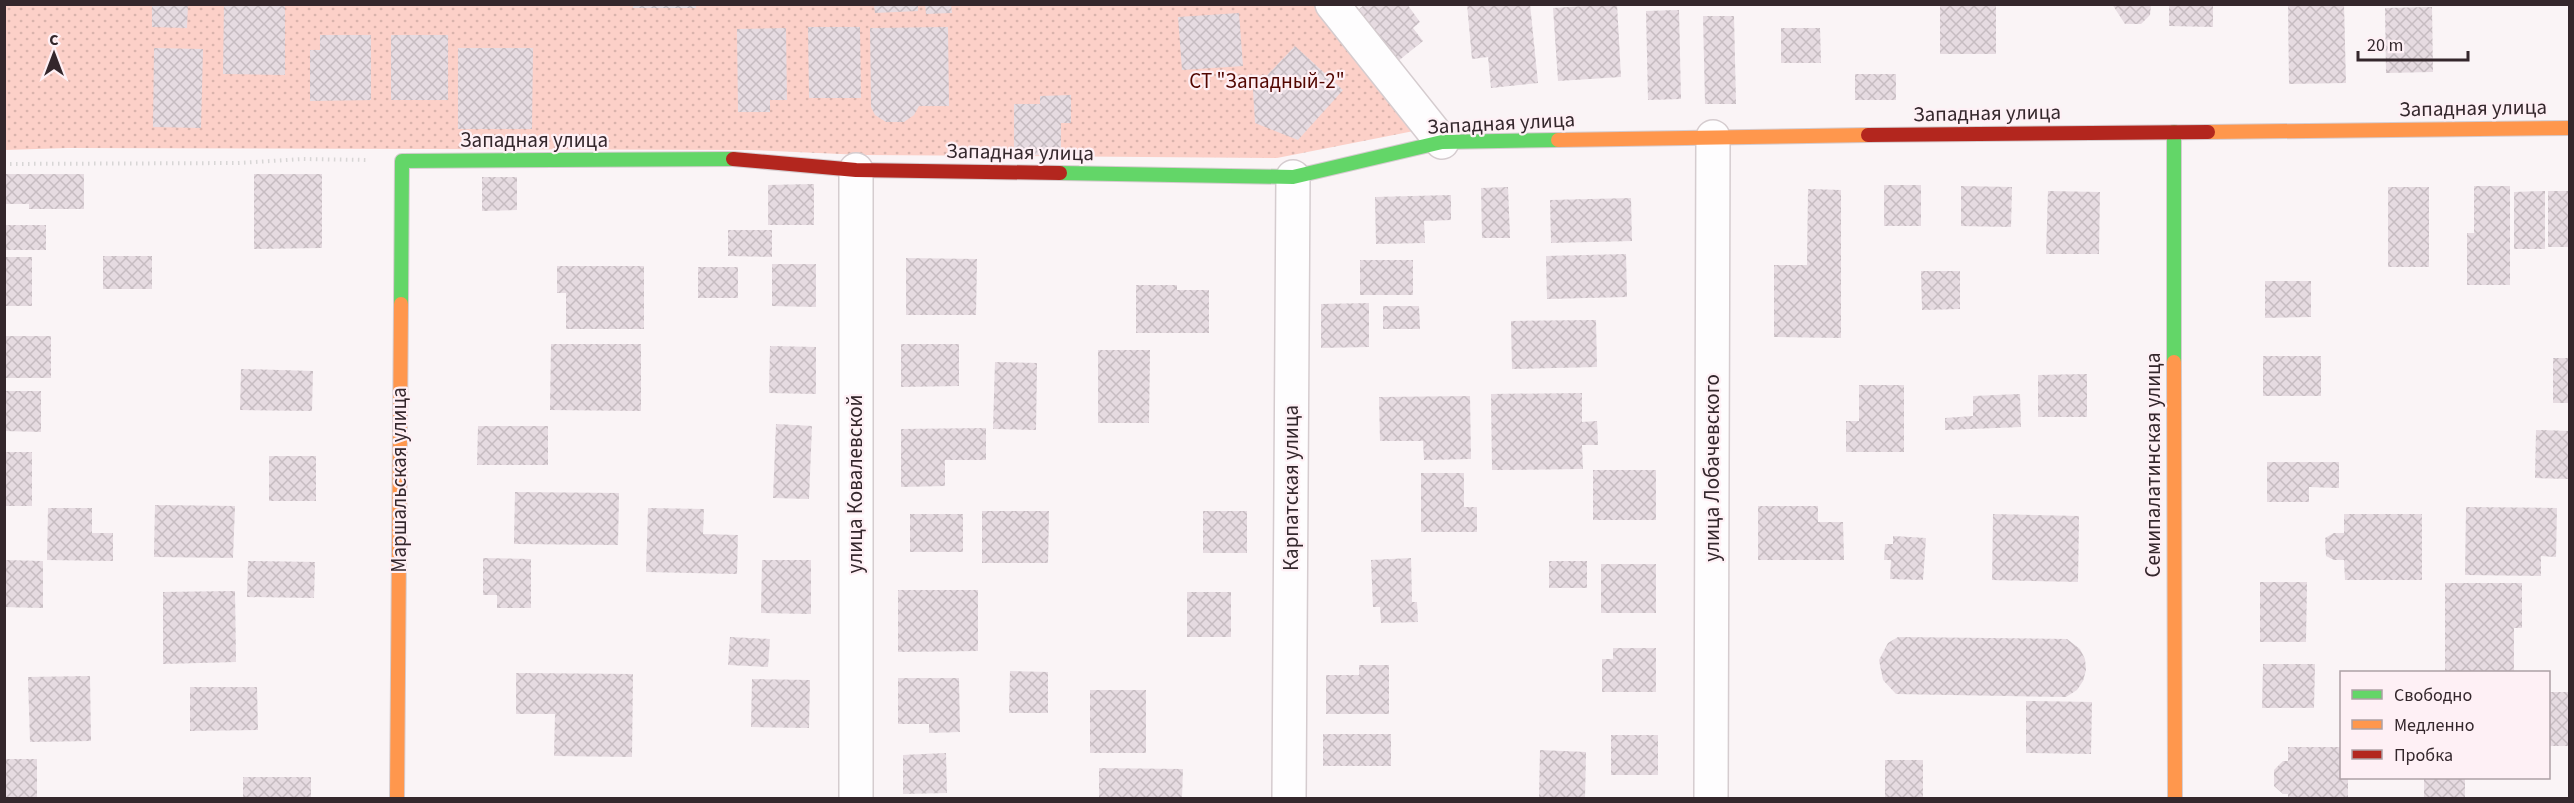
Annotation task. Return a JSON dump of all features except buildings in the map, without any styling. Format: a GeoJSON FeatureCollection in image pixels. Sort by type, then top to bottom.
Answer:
{"type":"FeatureCollection","features":[{"type":"Feature","properties":{"kind":"street"},"geometry":{"type":"LineString","coordinates":[[1332,4],[1442,142]]}},
{"type":"Feature","properties":{"kind":"street","name":"Западная улица"},"geometry":{"type":"LineString","coordinates":[[402,161],[740,159],[856,170],[1293,177],[1442,142],[2570,128]]}},
{"type":"Feature","properties":{"kind":"street","name":"Семипалатинская улица"},"geometry":{"type":"LineString","coordinates":[[2174,132],[2175,798]]}},
{"type":"Feature","properties":{"kind":"street","name":"улица Лобачевского"},"geometry":{"type":"LineString","coordinates":[[1711,798],[1713,137]]}},
{"type":"Feature","properties":{"kind":"street","name":"Маршальская улица"},"geometry":{"type":"LineString","coordinates":[[397,798],[402,161]]}},
{"type":"Feature","properties":{"kind":"street","name":"улица Ковалевской"},"geometry":{"type":"LineString","coordinates":[[856,170],[856,798]]}},
{"type":"Feature","properties":{"kind":"street","name":"Карпатская улица"},"geometry":{"type":"LineString","coordinates":[[1289,798],[1293,177]]}},
{"type":"Feature","properties":{"kind":"path"},"geometry":{"type":"LineString","coordinates":[[4,164],[238,162],[303,159],[402,161]]}},
{"type":"Feature","properties":{"kind":"green space","name":"СТ \"Западный-2\""},"geometry":{"type":"Polygon","coordinates":[[[4,5],[1336,5],[1429,128],[1277,158],[863,155],[751,150],[68,148],[5,150],[4,5]]]}},
{"type":"Feature","properties":{"kind":"traffic: fast"},"geometry":{"type":"LineString","coordinates":[[2174,132],[2174,362]]}},
{"type":"Feature","properties":{"kind":"traffic: fast"},"geometry":{"type":"LineString","coordinates":[[1060,173],[1293,177],[1442,142],[1558,140]]}},
{"type":"Feature","properties":{"kind":"traffic: fast"},"geometry":{"type":"LineString","coordinates":[[401,304],[402,161],[733,159]]}},
{"type":"Feature","properties":{"kind":"traffic: slow"},"geometry":{"type":"LineString","coordinates":[[2208,132],[2570,128]]}},
{"type":"Feature","properties":{"kind":"traffic: slow"},"geometry":{"type":"LineString","coordinates":[[1558,140],[1868,135]]}},
{"type":"Feature","properties":{"kind":"traffic: slow"},"geometry":{"type":"LineString","coordinates":[[397,798],[401,304]]}},
{"type":"Feature","properties":{"kind":"traffic: slow"},"geometry":{"type":"LineString","coordinates":[[2174,362],[2175,798]]}},
{"type":"Feature","properties":{"kind":"traffic: jam"},"geometry":{"type":"LineString","coordinates":[[1868,135],[2208,132]]}},
{"type":"Feature","properties":{"kind":"traffic: jam"},"geometry":{"type":"LineString","coordinates":[[733,159],[856,170],[1060,173]]}}]}
